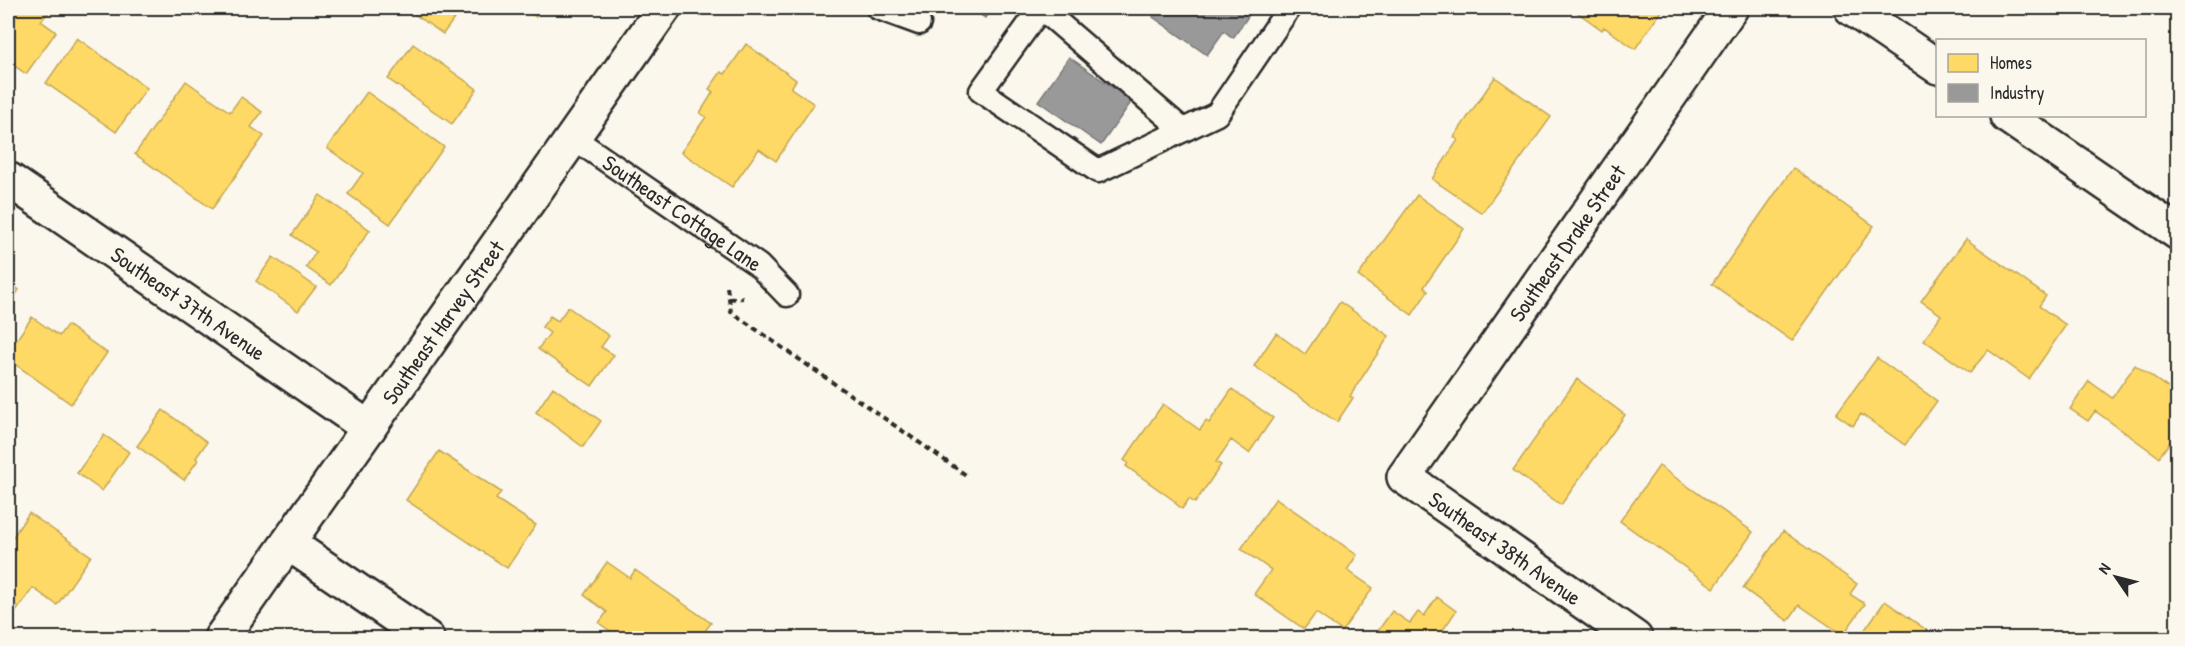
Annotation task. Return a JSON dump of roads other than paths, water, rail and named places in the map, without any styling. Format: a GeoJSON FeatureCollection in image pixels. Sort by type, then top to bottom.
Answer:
{"type":"FeatureCollection","features":[{"type":"Feature","properties":{"kind":"street","name":"Southeast Harvey Street"},"geometry":{"type":"LineString","coordinates":[[221,639],[664,8]]}},
{"type":"Feature","properties":{"kind":"street","name":"Southeast Drake Street"},"geometry":{"type":"LineString","coordinates":[[1404,477],[1731,8]]}},
{"type":"Feature","properties":{"kind":"street"},"geometry":{"type":"LineString","coordinates":[[1851,8],[1936,66]]}},
{"type":"Feature","properties":{"kind":"street"},"geometry":{"type":"LineString","coordinates":[[2008,117],[2178,233]]}},
{"type":"Feature","properties":{"kind":"street","name":"Southeast 37th Avenue"},"geometry":{"type":"LineString","coordinates":[[8,179],[369,428]]}},
{"type":"Feature","properties":{"kind":"street","name":"Southeast 38th Avenue"},"geometry":{"type":"LineString","coordinates":[[1404,477],[1635,639]]}},
{"type":"Feature","properties":{"kind":"street"},"geometry":{"type":"LineString","coordinates":[[288,543],[427,639]]}},
{"type":"Feature","properties":{"kind":"lane"},"geometry":{"type":"LineString","coordinates":[[878,8],[919,23]]}},
{"type":"Feature","properties":{"kind":"lane"},"geometry":{"type":"LineString","coordinates":[[1183,130],[1041,8],[981,91],[1098,171],[1217,114],[1289,8]]}},
{"type":"Feature","properties":{"kind":"lane","name":"Southeast Cottage Lane"},"geometry":{"type":"LineString","coordinates":[[572,137],[758,265],[787,295]]}}]}
